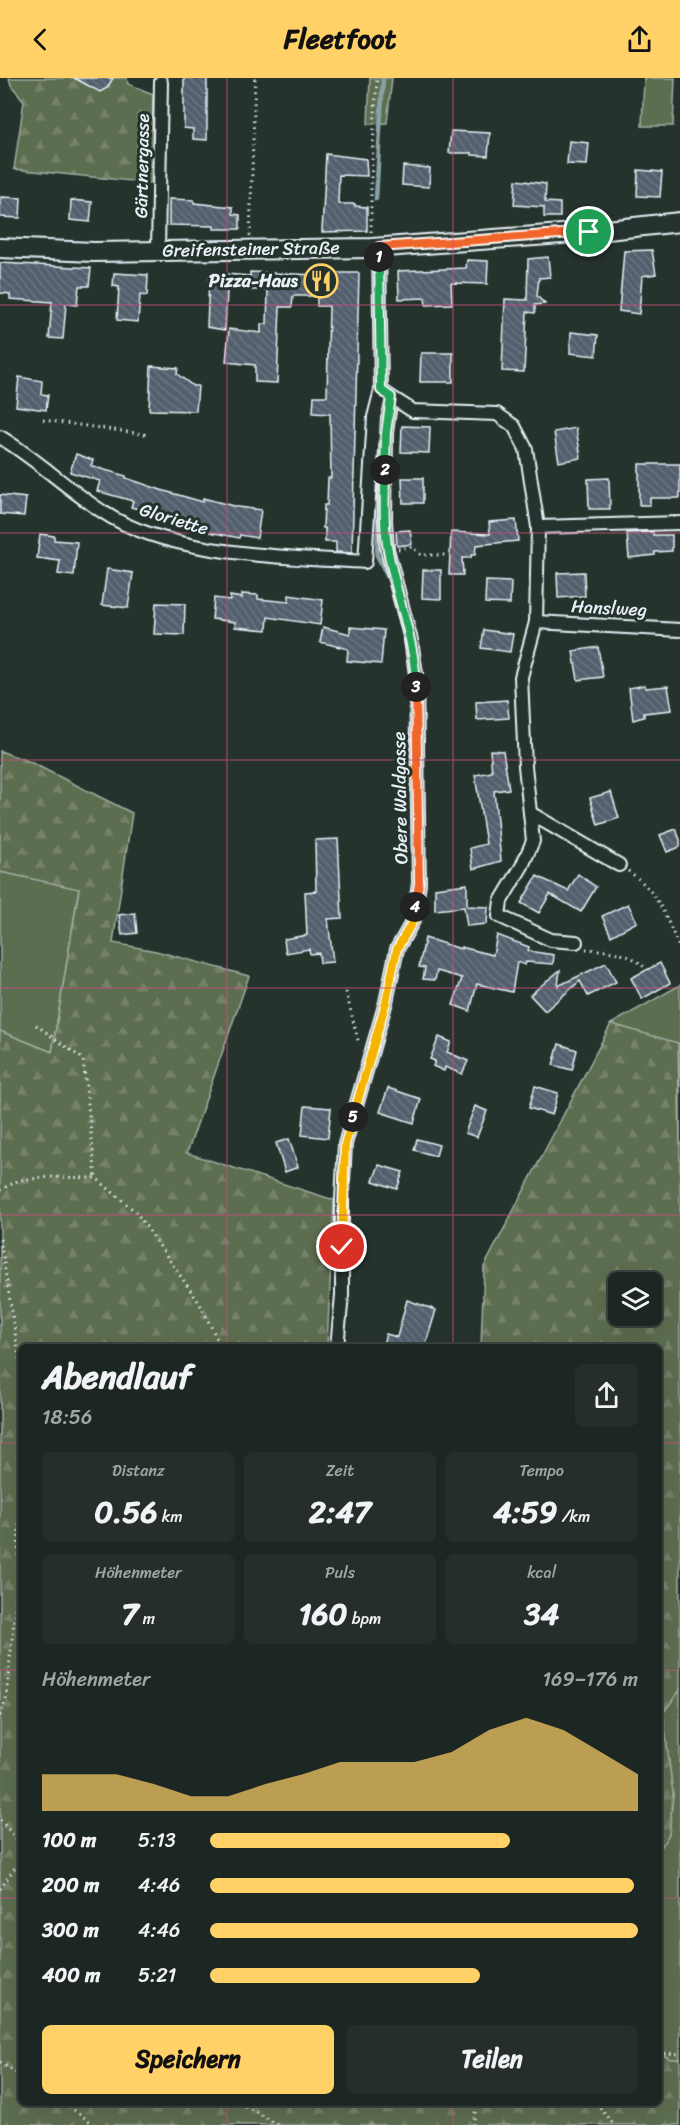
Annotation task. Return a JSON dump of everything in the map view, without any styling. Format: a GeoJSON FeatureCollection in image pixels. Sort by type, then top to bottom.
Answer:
{"type":"FeatureCollection","features":[{"type":"Feature","properties":{"kind":"main road","name":"Greifensteiner Straße"},"geometry":{"type":"LineString","coordinates":[[0,248],[94,252],[375,247],[566,234],[680,222]]}},
{"type":"Feature","properties":{"kind":"street","name":"Gärtnergasse"},"geometry":{"type":"LineString","coordinates":[[158,251],[161,82]]}},
{"type":"Feature","properties":{"kind":"street","name":"Obere Waldgasse"},"geometry":{"type":"LineString","coordinates":[[336,1344],[342,1295],[342,1198],[345,1144],[386,1002],[397,949],[414,919],[419,883],[416,674],[411,640],[387,549],[385,521],[386,394],[375,247]]}},
{"type":"Feature","properties":{"kind":"street","name":"Obere Waldgasse"},"geometry":{"type":"LineString","coordinates":[[365,562],[374,417],[386,394]]}},
{"type":"Feature","properties":{"kind":"street"},"geometry":{"type":"LineString","coordinates":[[386,394],[413,411],[496,414],[514,426],[526,449],[538,527],[536,622],[521,677],[525,766],[533,841],[522,866],[501,901],[499,916],[551,940],[576,942]]}},
{"type":"Feature","properties":{"kind":"street","name":"Gloriette"},"geometry":{"type":"LineString","coordinates":[[0,437],[20,449],[104,513],[149,534],[217,551],[365,562]]}},
{"type":"Feature","properties":{"kind":"street"},"geometry":{"type":"LineString","coordinates":[[538,527],[680,523]]}},
{"type":"Feature","properties":{"kind":"street","name":"Hanslweg"},"geometry":{"type":"LineString","coordinates":[[536,622],[680,630]]}},
{"type":"Feature","properties":{"kind":"street"},"geometry":{"type":"LineString","coordinates":[[530,813],[619,865]]}},
{"type":"Feature","properties":{"kind":"path"},"geometry":{"type":"LineString","coordinates":[[249,249],[255,78]]}},
{"type":"Feature","properties":{"kind":"path"},"geometry":{"type":"LineString","coordinates":[[375,247],[371,179],[377,78]]}},
{"type":"Feature","properties":{"kind":"path"},"geometry":{"type":"LineString","coordinates":[[43,420],[150,435]]}},
{"type":"Feature","properties":{"kind":"path"},"geometry":{"type":"LineString","coordinates":[[387,549],[412,548],[421,555],[448,555]]}},
{"type":"Feature","properties":{"kind":"path"},"geometry":{"type":"LineString","coordinates":[[619,865],[643,881],[658,901],[680,949]]}},
{"type":"Feature","properties":{"kind":"path"},"geometry":{"type":"LineString","coordinates":[[576,942],[582,948],[613,951],[643,965],[646,970]]}},
{"type":"Feature","properties":{"kind":"path"},"geometry":{"type":"LineString","coordinates":[[346,992],[359,1044]]}},
{"type":"Feature","properties":{"kind":"path"},"geometry":{"type":"LineString","coordinates":[[36,1024],[83,1059],[96,1178]]}},
{"type":"Feature","properties":{"kind":"path"},"geometry":{"type":"LineString","coordinates":[[0,1190],[19,1180],[51,1177],[96,1178],[136,1212],[200,1304],[220,1344]]}},
{"type":"Feature","properties":{"kind":"path"},"geometry":{"type":"LineString","coordinates":[[0,1239],[18,1350]]}},
{"type":"Feature","properties":{"kind":"path"},"geometry":{"type":"LineString","coordinates":[[0,1716],[6,1699],[18,1558]]}},
{"type":"Feature","properties":{"kind":"path"},"geometry":{"type":"LineString","coordinates":[[0,1820],[18,1841]]}},
{"type":"Feature","properties":{"kind":"path"},"geometry":{"type":"LineString","coordinates":[[0,1889],[18,1863]]}},
{"type":"Feature","properties":{"kind":"path"},"geometry":{"type":"LineString","coordinates":[[662,2053],[680,2054]]}},
{"type":"Feature","properties":{"kind":"path"},"geometry":{"type":"LineString","coordinates":[[0,2062],[18,2074]]}},
{"type":"Feature","properties":{"kind":"path"},"geometry":{"type":"LineString","coordinates":[[67,2106],[95,2125]]}},
{"type":"Feature","properties":{"kind":"path"},"geometry":{"type":"LineString","coordinates":[[245,2106],[278,2125]]}},
{"type":"Feature","properties":{"kind":"path"},"geometry":{"type":"LineString","coordinates":[[473,2125],[476,2106]]}},
{"type":"Feature","properties":{"kind":"path"},"geometry":{"type":"LineString","coordinates":[[598,2106],[614,2125]]}},
{"type":"Feature","properties":{"kind":"green space"},"geometry":{"type":"Polygon","coordinates":[[[9,78],[127,78],[128,84],[153,94],[151,183],[14,169],[24,101],[11,85],[9,78]]]}},
{"type":"Feature","properties":{"kind":"green space"},"geometry":{"type":"Polygon","coordinates":[[[370,78],[392,78],[387,123],[368,124],[370,78]]]}},
{"type":"Feature","properties":{"kind":"green space"},"geometry":{"type":"Polygon","coordinates":[[[644,78],[675,78],[673,126],[642,126],[644,78]]]}},
{"type":"Feature","properties":{"kind":"green space"},"geometry":{"type":"Polygon","coordinates":[[[0,751],[28,761],[132,813],[113,943],[156,951],[249,976],[187,1153],[334,1200],[327,1344],[18,1344],[18,2106],[662,2106],[662,2054],[670,2059],[680,2059],[680,2125],[0,2125],[0,1031],[52,1052],[79,889],[0,872],[0,751]]]}},
{"type":"Feature","properties":{"kind":"green space"},"geometry":{"type":"Polygon","coordinates":[[[0,872],[79,888],[52,1052],[0,1031],[0,872]]]}},
{"type":"Feature","properties":{"kind":"green space"},"geometry":{"type":"Polygon","coordinates":[[[680,985],[680,1144],[678,1044],[611,1024],[680,985]]]}},
{"type":"Feature","properties":{"kind":"green space"},"geometry":{"type":"Polygon","coordinates":[[[611,1024],[678,1043],[680,1690],[663,1713],[673,1794],[669,1834],[662,1846],[662,1344],[481,1344],[484,1267],[611,1024]]]}},
{"type":"Feature","properties":{"kind":"green space"},"geometry":{"type":"Polygon","coordinates":[[[680,1690],[680,2059],[670,2059],[662,2054],[662,1845],[669,1834],[673,1794],[663,1713],[680,1690]]]}},
{"type":"Feature","properties":{"kind":"building"},"geometry":{"type":"Polygon","coordinates":[[[74,78],[113,78],[107,88],[100,92],[74,78]]]}},
{"type":"Feature","properties":{"kind":"building"},"geometry":{"type":"Polygon","coordinates":[[[184,78],[207,78],[207,140],[193,139],[193,129],[184,128],[184,78]]]}},
{"type":"Feature","properties":{"kind":"building"},"geometry":{"type":"Polygon","coordinates":[[[451,131],[490,133],[488,156],[449,153],[451,131]]]}},
{"type":"Feature","properties":{"kind":"building"},"geometry":{"type":"Polygon","coordinates":[[[569,141],[589,143],[587,165],[567,164],[569,141]]]}},
{"type":"Feature","properties":{"kind":"building"},"geometry":{"type":"Polygon","coordinates":[[[326,154],[366,159],[367,176],[339,175],[338,204],[367,207],[367,231],[322,232],[326,154]]]}},
{"type":"Feature","properties":{"kind":"building"},"geometry":{"type":"Polygon","coordinates":[[[403,166],[430,168],[429,187],[402,185],[403,166]]]}},
{"type":"Feature","properties":{"kind":"building"},"geometry":{"type":"Polygon","coordinates":[[[638,170],[662,172],[660,197],[637,196],[638,170]]]}},
{"type":"Feature","properties":{"kind":"building"},"geometry":{"type":"Polygon","coordinates":[[[516,180],[546,184],[545,202],[560,203],[560,217],[544,217],[544,207],[514,205],[516,180]]]}},
{"type":"Feature","properties":{"kind":"building"},"geometry":{"type":"Polygon","coordinates":[[[1,197],[21,198],[20,218],[0,217],[1,197]]]}},
{"type":"Feature","properties":{"kind":"building"},"geometry":{"type":"Polygon","coordinates":[[[169,199],[194,200],[194,203],[233,207],[233,214],[240,215],[240,229],[169,225],[169,199]]]}},
{"type":"Feature","properties":{"kind":"building"},"geometry":{"type":"Polygon","coordinates":[[[71,200],[92,202],[90,222],[70,220],[71,200]]]}},
{"type":"Feature","properties":{"kind":"building"},"geometry":{"type":"Polygon","coordinates":[[[652,250],[656,274],[642,276],[639,314],[619,311],[624,251],[652,250]]]}},
{"type":"Feature","properties":{"kind":"building"},"geometry":{"type":"Polygon","coordinates":[[[548,257],[550,277],[539,278],[537,296],[545,304],[535,305],[535,313],[527,312],[524,372],[502,371],[505,299],[527,300],[528,259],[548,257]]]}},
{"type":"Feature","properties":{"kind":"building"},"geometry":{"type":"Polygon","coordinates":[[[467,260],[488,261],[487,284],[451,283],[452,304],[426,305],[425,298],[399,299],[398,271],[466,268],[467,260]]]}},
{"type":"Feature","properties":{"kind":"building"},"geometry":{"type":"Polygon","coordinates":[[[0,263],[91,268],[89,286],[79,286],[77,305],[66,304],[63,339],[49,338],[52,302],[10,299],[10,294],[0,293],[0,263]]]}},
{"type":"Feature","properties":{"kind":"building"},"geometry":{"type":"Polygon","coordinates":[[[250,272],[317,275],[317,273],[359,273],[352,553],[336,552],[336,542],[325,542],[325,528],[323,528],[328,478],[331,478],[330,414],[313,413],[314,396],[327,396],[329,306],[317,306],[317,296],[293,296],[292,307],[280,307],[277,383],[255,382],[255,365],[226,362],[229,329],[261,333],[261,324],[267,324],[268,290],[227,290],[225,330],[207,327],[209,279],[214,273],[250,276],[250,272]]]}},
{"type":"Feature","properties":{"kind":"building"},"geometry":{"type":"Polygon","coordinates":[[[114,273],[148,275],[147,296],[140,295],[138,322],[117,320],[119,287],[113,286],[114,273]]]}},
{"type":"Feature","properties":{"kind":"building"},"geometry":{"type":"Polygon","coordinates":[[[571,332],[598,335],[596,356],[570,353],[571,332]]]}},
{"type":"Feature","properties":{"kind":"building"},"geometry":{"type":"Polygon","coordinates":[[[421,353],[453,353],[453,382],[420,382],[421,353]]]}},
{"type":"Feature","properties":{"kind":"building"},"geometry":{"type":"Polygon","coordinates":[[[151,366],[178,368],[177,374],[193,386],[198,386],[196,411],[149,410],[151,366]]]}},
{"type":"Feature","properties":{"kind":"building"},"geometry":{"type":"Polygon","coordinates":[[[19,377],[42,381],[41,394],[48,395],[46,410],[16,406],[19,377]]]}},
{"type":"Feature","properties":{"kind":"building"},"geometry":{"type":"Polygon","coordinates":[[[402,426],[430,427],[429,453],[401,452],[402,426]]]}},
{"type":"Feature","properties":{"kind":"building"},"geometry":{"type":"Polygon","coordinates":[[[576,428],[581,458],[559,462],[554,432],[576,428]]]}},
{"type":"Feature","properties":{"kind":"building"},"geometry":{"type":"Polygon","coordinates":[[[76,454],[93,460],[91,466],[126,476],[126,478],[161,490],[203,502],[203,498],[237,507],[261,510],[257,538],[240,535],[239,538],[200,530],[131,507],[133,501],[97,491],[100,481],[70,472],[76,454]]]}},
{"type":"Feature","properties":{"kind":"building"},"geometry":{"type":"Polygon","coordinates":[[[639,464],[680,464],[680,498],[650,498],[650,505],[639,505],[639,464]]]}},
{"type":"Feature","properties":{"kind":"building"},"geometry":{"type":"Polygon","coordinates":[[[402,478],[423,478],[423,503],[403,503],[402,478]]]}},
{"type":"Feature","properties":{"kind":"building"},"geometry":{"type":"Polygon","coordinates":[[[609,478],[610,509],[589,509],[588,479],[609,478]]]}},
{"type":"Feature","properties":{"kind":"building"},"geometry":{"type":"Polygon","coordinates":[[[0,495],[26,498],[24,516],[0,514],[0,495]]]}},
{"type":"Feature","properties":{"kind":"building"},"geometry":{"type":"Polygon","coordinates":[[[516,520],[518,541],[476,545],[475,555],[471,555],[471,558],[462,558],[463,575],[449,575],[451,532],[490,534],[489,522],[516,520]]]}},
{"type":"Feature","properties":{"kind":"building"},"geometry":{"type":"Polygon","coordinates":[[[410,530],[412,544],[397,546],[396,531],[410,530]]]}},
{"type":"Feature","properties":{"kind":"building"},"geometry":{"type":"Polygon","coordinates":[[[653,532],[653,535],[672,535],[672,551],[629,558],[627,533],[653,532]]]}},
{"type":"Feature","properties":{"kind":"building"},"geometry":{"type":"Polygon","coordinates":[[[40,534],[54,536],[54,540],[77,542],[74,576],[58,574],[60,561],[37,558],[40,534]]]}},
{"type":"Feature","properties":{"kind":"building"},"geometry":{"type":"Polygon","coordinates":[[[107,569],[133,573],[128,608],[102,605],[107,569]]]}},
{"type":"Feature","properties":{"kind":"building"},"geometry":{"type":"Polygon","coordinates":[[[423,570],[441,570],[441,599],[422,598],[423,570]]]}},
{"type":"Feature","properties":{"kind":"building"},"geometry":{"type":"Polygon","coordinates":[[[584,572],[585,596],[558,598],[557,573],[584,572]]]}},
{"type":"Feature","properties":{"kind":"building"},"geometry":{"type":"Polygon","coordinates":[[[486,581],[511,582],[510,604],[485,603],[486,581]]]}},
{"type":"Feature","properties":{"kind":"building"},"geometry":{"type":"Polygon","coordinates":[[[242,594],[258,595],[258,599],[289,602],[289,595],[323,600],[320,625],[268,617],[267,630],[235,627],[235,622],[212,619],[214,598],[230,600],[230,596],[242,598],[242,594]]]}},
{"type":"Feature","properties":{"kind":"building"},"geometry":{"type":"Polygon","coordinates":[[[156,603],[185,604],[184,635],[154,634],[156,603]]]}},
{"type":"Feature","properties":{"kind":"building"},"geometry":{"type":"Polygon","coordinates":[[[323,627],[350,634],[350,627],[384,630],[381,664],[347,661],[348,649],[320,642],[323,627]]]}},
{"type":"Feature","properties":{"kind":"building"},"geometry":{"type":"Polygon","coordinates":[[[484,630],[513,634],[510,652],[481,648],[484,630]]]}},
{"type":"Feature","properties":{"kind":"building"},"geometry":{"type":"Polygon","coordinates":[[[598,647],[603,677],[578,680],[573,651],[598,647]]]}},
{"type":"Feature","properties":{"kind":"building"},"geometry":{"type":"Polygon","coordinates":[[[645,685],[646,688],[668,686],[672,710],[644,713],[644,717],[633,720],[629,688],[645,685]]]}},
{"type":"Feature","properties":{"kind":"building"},"geometry":{"type":"Polygon","coordinates":[[[507,700],[509,718],[477,720],[476,702],[507,700]]]}},
{"type":"Feature","properties":{"kind":"building"},"geometry":{"type":"Polygon","coordinates":[[[490,750],[503,751],[509,789],[494,791],[501,861],[473,869],[470,848],[486,844],[475,775],[492,772],[490,750]]]}},
{"type":"Feature","properties":{"kind":"building"},"geometry":{"type":"Polygon","coordinates":[[[611,792],[619,818],[598,825],[590,798],[611,792]]]}},
{"type":"Feature","properties":{"kind":"building"},"geometry":{"type":"Polygon","coordinates":[[[676,829],[680,847],[667,852],[660,835],[676,829]]]}},
{"type":"Feature","properties":{"kind":"building"},"geometry":{"type":"Polygon","coordinates":[[[338,839],[342,918],[328,919],[333,962],[320,963],[319,953],[310,954],[309,949],[286,953],[284,939],[307,935],[305,892],[316,891],[315,840],[338,839]]]}},
{"type":"Feature","properties":{"kind":"building"},"geometry":{"type":"Polygon","coordinates":[[[578,874],[596,887],[581,912],[550,894],[539,913],[521,903],[537,876],[568,891],[578,874]]]}},
{"type":"Feature","properties":{"kind":"building"},"geometry":{"type":"Polygon","coordinates":[[[467,884],[467,906],[488,907],[487,924],[467,926],[464,907],[435,910],[435,888],[467,884]]]}},
{"type":"Feature","properties":{"kind":"building"},"geometry":{"type":"Polygon","coordinates":[[[628,904],[637,922],[611,936],[602,916],[628,904]]]}},
{"type":"Feature","properties":{"kind":"building"},"geometry":{"type":"Polygon","coordinates":[[[135,913],[137,933],[122,935],[119,915],[135,913]]]}},
{"type":"Feature","properties":{"kind":"building"},"geometry":{"type":"Polygon","coordinates":[[[497,935],[529,947],[528,951],[554,955],[553,964],[526,962],[525,965],[517,962],[512,992],[477,984],[470,1011],[453,1005],[462,978],[437,971],[435,980],[423,979],[425,968],[419,967],[425,938],[461,949],[461,947],[493,955],[497,935]]]}},
{"type":"Feature","properties":{"kind":"building"},"geometry":{"type":"Polygon","coordinates":[[[606,963],[616,982],[588,996],[580,981],[545,1011],[530,995],[560,970],[558,986],[606,963]]]}},
{"type":"Feature","properties":{"kind":"building"},"geometry":{"type":"Polygon","coordinates":[[[660,963],[670,983],[642,999],[631,978],[660,963]]]}},
{"type":"Feature","properties":{"kind":"building"},"geometry":{"type":"Polygon","coordinates":[[[439,1037],[451,1042],[447,1052],[468,1061],[462,1074],[445,1067],[444,1071],[433,1066],[435,1061],[430,1059],[439,1037]]]}},
{"type":"Feature","properties":{"kind":"building"},"geometry":{"type":"Polygon","coordinates":[[[559,1044],[577,1050],[572,1070],[553,1065],[559,1044]]]}},
{"type":"Feature","properties":{"kind":"building"},"geometry":{"type":"Polygon","coordinates":[[[535,1086],[558,1093],[552,1115],[529,1108],[535,1086]]]}},
{"type":"Feature","properties":{"kind":"building"},"geometry":{"type":"Polygon","coordinates":[[[388,1088],[421,1099],[414,1123],[380,1112],[388,1088]]]}},
{"type":"Feature","properties":{"kind":"building"},"geometry":{"type":"Polygon","coordinates":[[[305,1106],[331,1108],[328,1138],[302,1135],[305,1106]]]}},
{"type":"Feature","properties":{"kind":"building"},"geometry":{"type":"Polygon","coordinates":[[[475,1106],[487,1111],[477,1137],[465,1133],[475,1106]]]}},
{"type":"Feature","properties":{"kind":"building"},"geometry":{"type":"Polygon","coordinates":[[[289,1139],[298,1167],[285,1172],[276,1143],[289,1139]]]}},
{"type":"Feature","properties":{"kind":"building"},"geometry":{"type":"Polygon","coordinates":[[[417,1139],[439,1145],[436,1156],[414,1150],[417,1139]]]}},
{"type":"Feature","properties":{"kind":"building"},"geometry":{"type":"Polygon","coordinates":[[[379,1165],[403,1172],[397,1189],[373,1181],[379,1165]]]}},
{"type":"Feature","properties":{"kind":"building"},"geometry":{"type":"Polygon","coordinates":[[[407,1300],[436,1310],[426,1344],[383,1344],[386,1334],[397,1337],[407,1300]]]}},
{"type":"Feature","properties":{"kind":"waterway"},"geometry":{"type":"LineString","coordinates":[[376,199],[383,78]]}},
{"type":"Feature","properties":{"kind":"waterway"},"geometry":{"type":"LineString","coordinates":[[380,463],[377,555],[391,584]]}},
{"type":"Feature","properties":{"kind":"place","name":"Pizza-Haus"},"geometry":{"type":"Point","coordinates":[321,281]}},
{"type":"Feature","properties":{"kind":"route"},"geometry":{"type":"LineString","coordinates":[[342,1247],[345,1144],[386,1002],[397,949],[414,919],[419,883],[416,674],[411,640],[387,549],[385,521],[386,433],[391,397],[381,390],[379,247],[589,232]]}}]}
